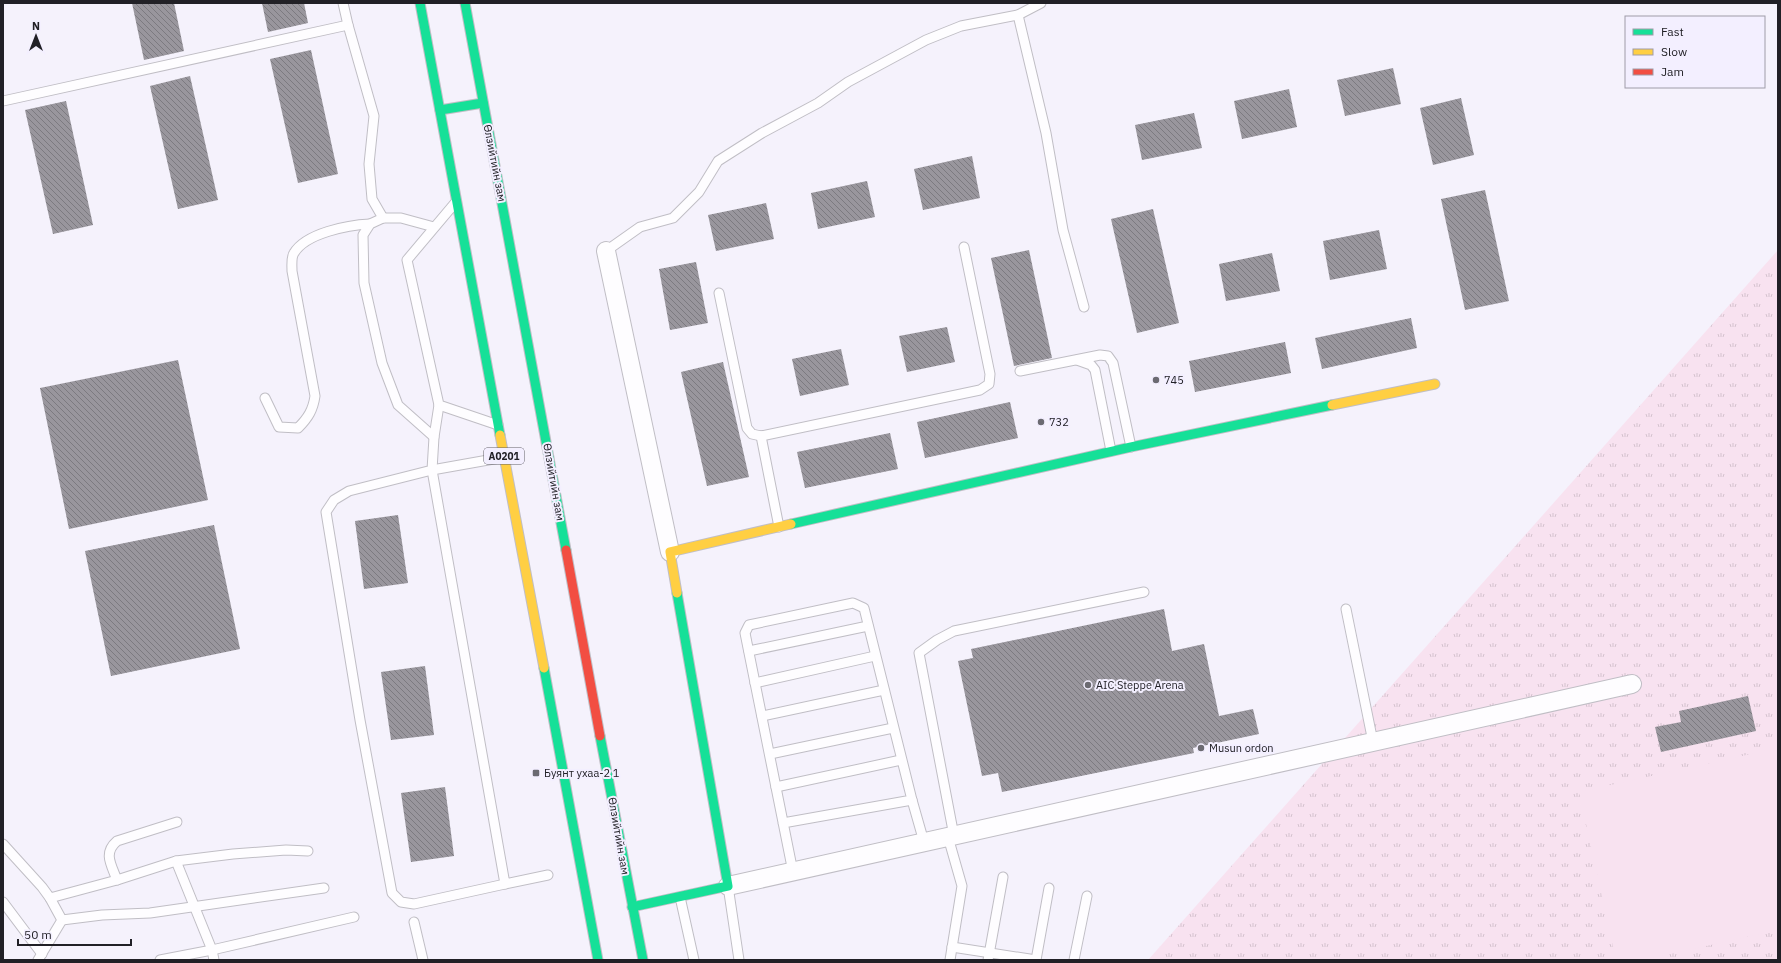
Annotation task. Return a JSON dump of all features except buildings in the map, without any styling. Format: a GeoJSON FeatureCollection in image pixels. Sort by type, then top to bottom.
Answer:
{"type":"FeatureCollection","features":[{"type":"Feature","properties":{"kind":"main road","name":"A0201"},"geometry":{"type":"LineString","coordinates":[[420,3],[598,960]]}},
{"type":"Feature","properties":{"kind":"main road","name":"Өлзийтийн зам"},"geometry":{"type":"LineString","coordinates":[[465,3],[643,960]]}},
{"type":"Feature","properties":{"kind":"main road"},"geometry":{"type":"LineString","coordinates":[[440,110],[484,103]]}},
{"type":"Feature","properties":{"kind":"main road"},"geometry":{"type":"LineString","coordinates":[[632,907],[728,886],[670,552],[1131,447],[1435,384]]}},
{"type":"Feature","properties":{"kind":"street"},"geometry":{"type":"LineString","coordinates":[[606,251],[670,552]]}},
{"type":"Feature","properties":{"kind":"street"},"geometry":{"type":"LineString","coordinates":[[728,886],[1632,684]]}},
{"type":"Feature","properties":{"kind":"lane"},"geometry":{"type":"LineString","coordinates":[[343,3],[374,116],[369,164],[372,199],[383,218]]}},
{"type":"Feature","properties":{"kind":"lane"},"geometry":{"type":"LineString","coordinates":[[606,251],[640,227],[673,218],[699,192],[718,160],[762,133],[818,104],[848,82],[926,40],[961,26],[1018,15],[1041,3]]}},
{"type":"Feature","properties":{"kind":"lane"},"geometry":{"type":"LineString","coordinates":[[1018,15],[1046,133],[1064,230],[1084,307]]}},
{"type":"Feature","properties":{"kind":"lane"},"geometry":{"type":"LineString","coordinates":[[3,101],[348,25]]}},
{"type":"Feature","properties":{"kind":"lane"},"geometry":{"type":"LineString","coordinates":[[456,202],[407,260],[440,405],[434,437],[432,470],[505,884]]}},
{"type":"Feature","properties":{"kind":"lane"},"geometry":{"type":"LineString","coordinates":[[265,398],[280,427],[298,428],[308,419],[313,408],[316,396],[292,271],[293,254],[305,240],[350,225],[370,224],[383,218],[401,218],[434,227]]}},
{"type":"Feature","properties":{"kind":"lane"},"geometry":{"type":"LineString","coordinates":[[370,224],[363,235],[364,283],[382,363],[398,404],[434,437]]}},
{"type":"Feature","properties":{"kind":"lane"},"geometry":{"type":"LineString","coordinates":[[719,293],[747,428],[752,434],[761,436],[980,390],[989,384],[990,374],[964,247]]}},
{"type":"Feature","properties":{"kind":"lane"},"geometry":{"type":"LineString","coordinates":[[1020,371],[1100,355],[1108,356],[1113,363],[1131,447]]}},
{"type":"Feature","properties":{"kind":"lane"},"geometry":{"type":"LineString","coordinates":[[1076,360],[1091,365],[1095,370],[1111,452]]}},
{"type":"Feature","properties":{"kind":"lane"},"geometry":{"type":"LineString","coordinates":[[440,405],[498,425]]}},
{"type":"Feature","properties":{"kind":"lane"},"geometry":{"type":"LineString","coordinates":[[761,436],[779,527]]}},
{"type":"Feature","properties":{"kind":"lane"},"geometry":{"type":"LineString","coordinates":[[504,457],[432,470],[349,491],[334,500],[326,512],[360,720],[392,893],[401,902],[414,904],[548,875]]}},
{"type":"Feature","properties":{"kind":"lane"},"geometry":{"type":"LineString","coordinates":[[950,960],[962,886],[951,836],[919,653],[937,640],[954,631],[1144,592]]}},
{"type":"Feature","properties":{"kind":"lane"},"geometry":{"type":"LineString","coordinates":[[793,872],[745,633],[749,625],[854,603],[864,608],[901,760],[924,842]]}},
{"type":"Feature","properties":{"kind":"lane"},"geometry":{"type":"LineString","coordinates":[[1346,609],[1373,742]]}},
{"type":"Feature","properties":{"kind":"lane"},"geometry":{"type":"LineString","coordinates":[[749,651],[868,626]]}},
{"type":"Feature","properties":{"kind":"lane"},"geometry":{"type":"LineString","coordinates":[[755,683],[875,656]]}},
{"type":"Feature","properties":{"kind":"lane"},"geometry":{"type":"LineString","coordinates":[[762,716],[884,690]]}},
{"type":"Feature","properties":{"kind":"lane"},"geometry":{"type":"LineString","coordinates":[[770,754],[893,728]]}},
{"type":"Feature","properties":{"kind":"lane"},"geometry":{"type":"LineString","coordinates":[[776,787],[901,760]]}},
{"type":"Feature","properties":{"kind":"lane"},"geometry":{"type":"LineString","coordinates":[[784,823],[912,800]]}},
{"type":"Feature","properties":{"kind":"lane"},"geometry":{"type":"LineString","coordinates":[[116,880],[108,855],[110,847],[117,841],[177,822]]}},
{"type":"Feature","properties":{"kind":"lane"},"geometry":{"type":"LineString","coordinates":[[4,846],[24,865],[50,898],[62,920]]}},
{"type":"Feature","properties":{"kind":"lane"},"geometry":{"type":"LineString","coordinates":[[50,898],[116,880],[176,861],[256,852],[308,851]]}},
{"type":"Feature","properties":{"kind":"lane"},"geometry":{"type":"LineString","coordinates":[[176,861],[212,950],[214,960]]}},
{"type":"Feature","properties":{"kind":"lane"},"geometry":{"type":"LineString","coordinates":[[988,956],[1003,877]]}},
{"type":"Feature","properties":{"kind":"lane"},"geometry":{"type":"LineString","coordinates":[[728,886],[739,960]]}},
{"type":"Feature","properties":{"kind":"lane"},"geometry":{"type":"LineString","coordinates":[[62,920],[102,915],[150,913],[324,888]]}},
{"type":"Feature","properties":{"kind":"lane"},"geometry":{"type":"LineString","coordinates":[[952,947],[988,956],[1036,960],[1049,888]]}},
{"type":"Feature","properties":{"kind":"lane"},"geometry":{"type":"LineString","coordinates":[[1074,960],[1087,896]]}},
{"type":"Feature","properties":{"kind":"lane"},"geometry":{"type":"LineString","coordinates":[[680,897],[694,960]]}},
{"type":"Feature","properties":{"kind":"lane"},"geometry":{"type":"LineString","coordinates":[[3,902],[40,957],[62,920]]}},
{"type":"Feature","properties":{"kind":"lane"},"geometry":{"type":"LineString","coordinates":[[160,960],[212,950],[354,917]]}},
{"type":"Feature","properties":{"kind":"lane"},"geometry":{"type":"LineString","coordinates":[[414,922],[423,960]]}},
{"type":"Feature","properties":{"kind":"green space"},"geometry":{"type":"Polygon","coordinates":[[[1778,250],[1778,960],[1148,960],[1778,250]]]}},
{"type":"Feature","properties":{"kind":"green space"},"geometry":{"type":"Polygon","coordinates":[[[1778,748],[1778,930],[1643,960],[1616,960],[1579,792],[1778,748]]]}},
{"type":"Feature","properties":{"kind":"traffic: fast"},"geometry":{"type":"LineString","coordinates":[[420,3],[500,435]]}},
{"type":"Feature","properties":{"kind":"traffic: fast"},"geometry":{"type":"LineString","coordinates":[[465,3],[566,550]]}},
{"type":"Feature","properties":{"kind":"traffic: fast"},"geometry":{"type":"LineString","coordinates":[[440,110],[483,103]]}},
{"type":"Feature","properties":{"kind":"traffic: fast"},"geometry":{"type":"LineString","coordinates":[[791,524],[1131,447],[1332,405]]}},
{"type":"Feature","properties":{"kind":"traffic: fast"},"geometry":{"type":"LineString","coordinates":[[632,907],[728,886],[677,593]]}},
{"type":"Feature","properties":{"kind":"traffic: fast"},"geometry":{"type":"LineString","coordinates":[[544,668],[598,960]]}},
{"type":"Feature","properties":{"kind":"traffic: fast"},"geometry":{"type":"LineString","coordinates":[[600,736],[643,960]]}},
{"type":"Feature","properties":{"kind":"traffic: slow"},"geometry":{"type":"LineString","coordinates":[[1332,405],[1435,384]]}},
{"type":"Feature","properties":{"kind":"traffic: slow"},"geometry":{"type":"LineString","coordinates":[[500,435],[544,668]]}},
{"type":"Feature","properties":{"kind":"traffic: slow"},"geometry":{"type":"LineString","coordinates":[[677,593],[670,552],[791,524]]}},
{"type":"Feature","properties":{"kind":"traffic: jam"},"geometry":{"type":"LineString","coordinates":[[566,550],[600,736]]}},
{"type":"Feature","properties":{"kind":"place","name":"745"},"geometry":{"type":"Point","coordinates":[1156,380]}},
{"type":"Feature","properties":{"kind":"place","name":"732"},"geometry":{"type":"Point","coordinates":[1041,422]}},
{"type":"Feature","properties":{"kind":"place","name":"AIC Steppe Arena"},"geometry":{"type":"Point","coordinates":[1088,685]}},
{"type":"Feature","properties":{"kind":"place","name":"Musun ordon"},"geometry":{"type":"Point","coordinates":[1201,748]}},
{"type":"Feature","properties":{"kind":"place","name":"Буянт ухаа-2 1"},"geometry":{"type":"Point","coordinates":[536,773]}}]}
